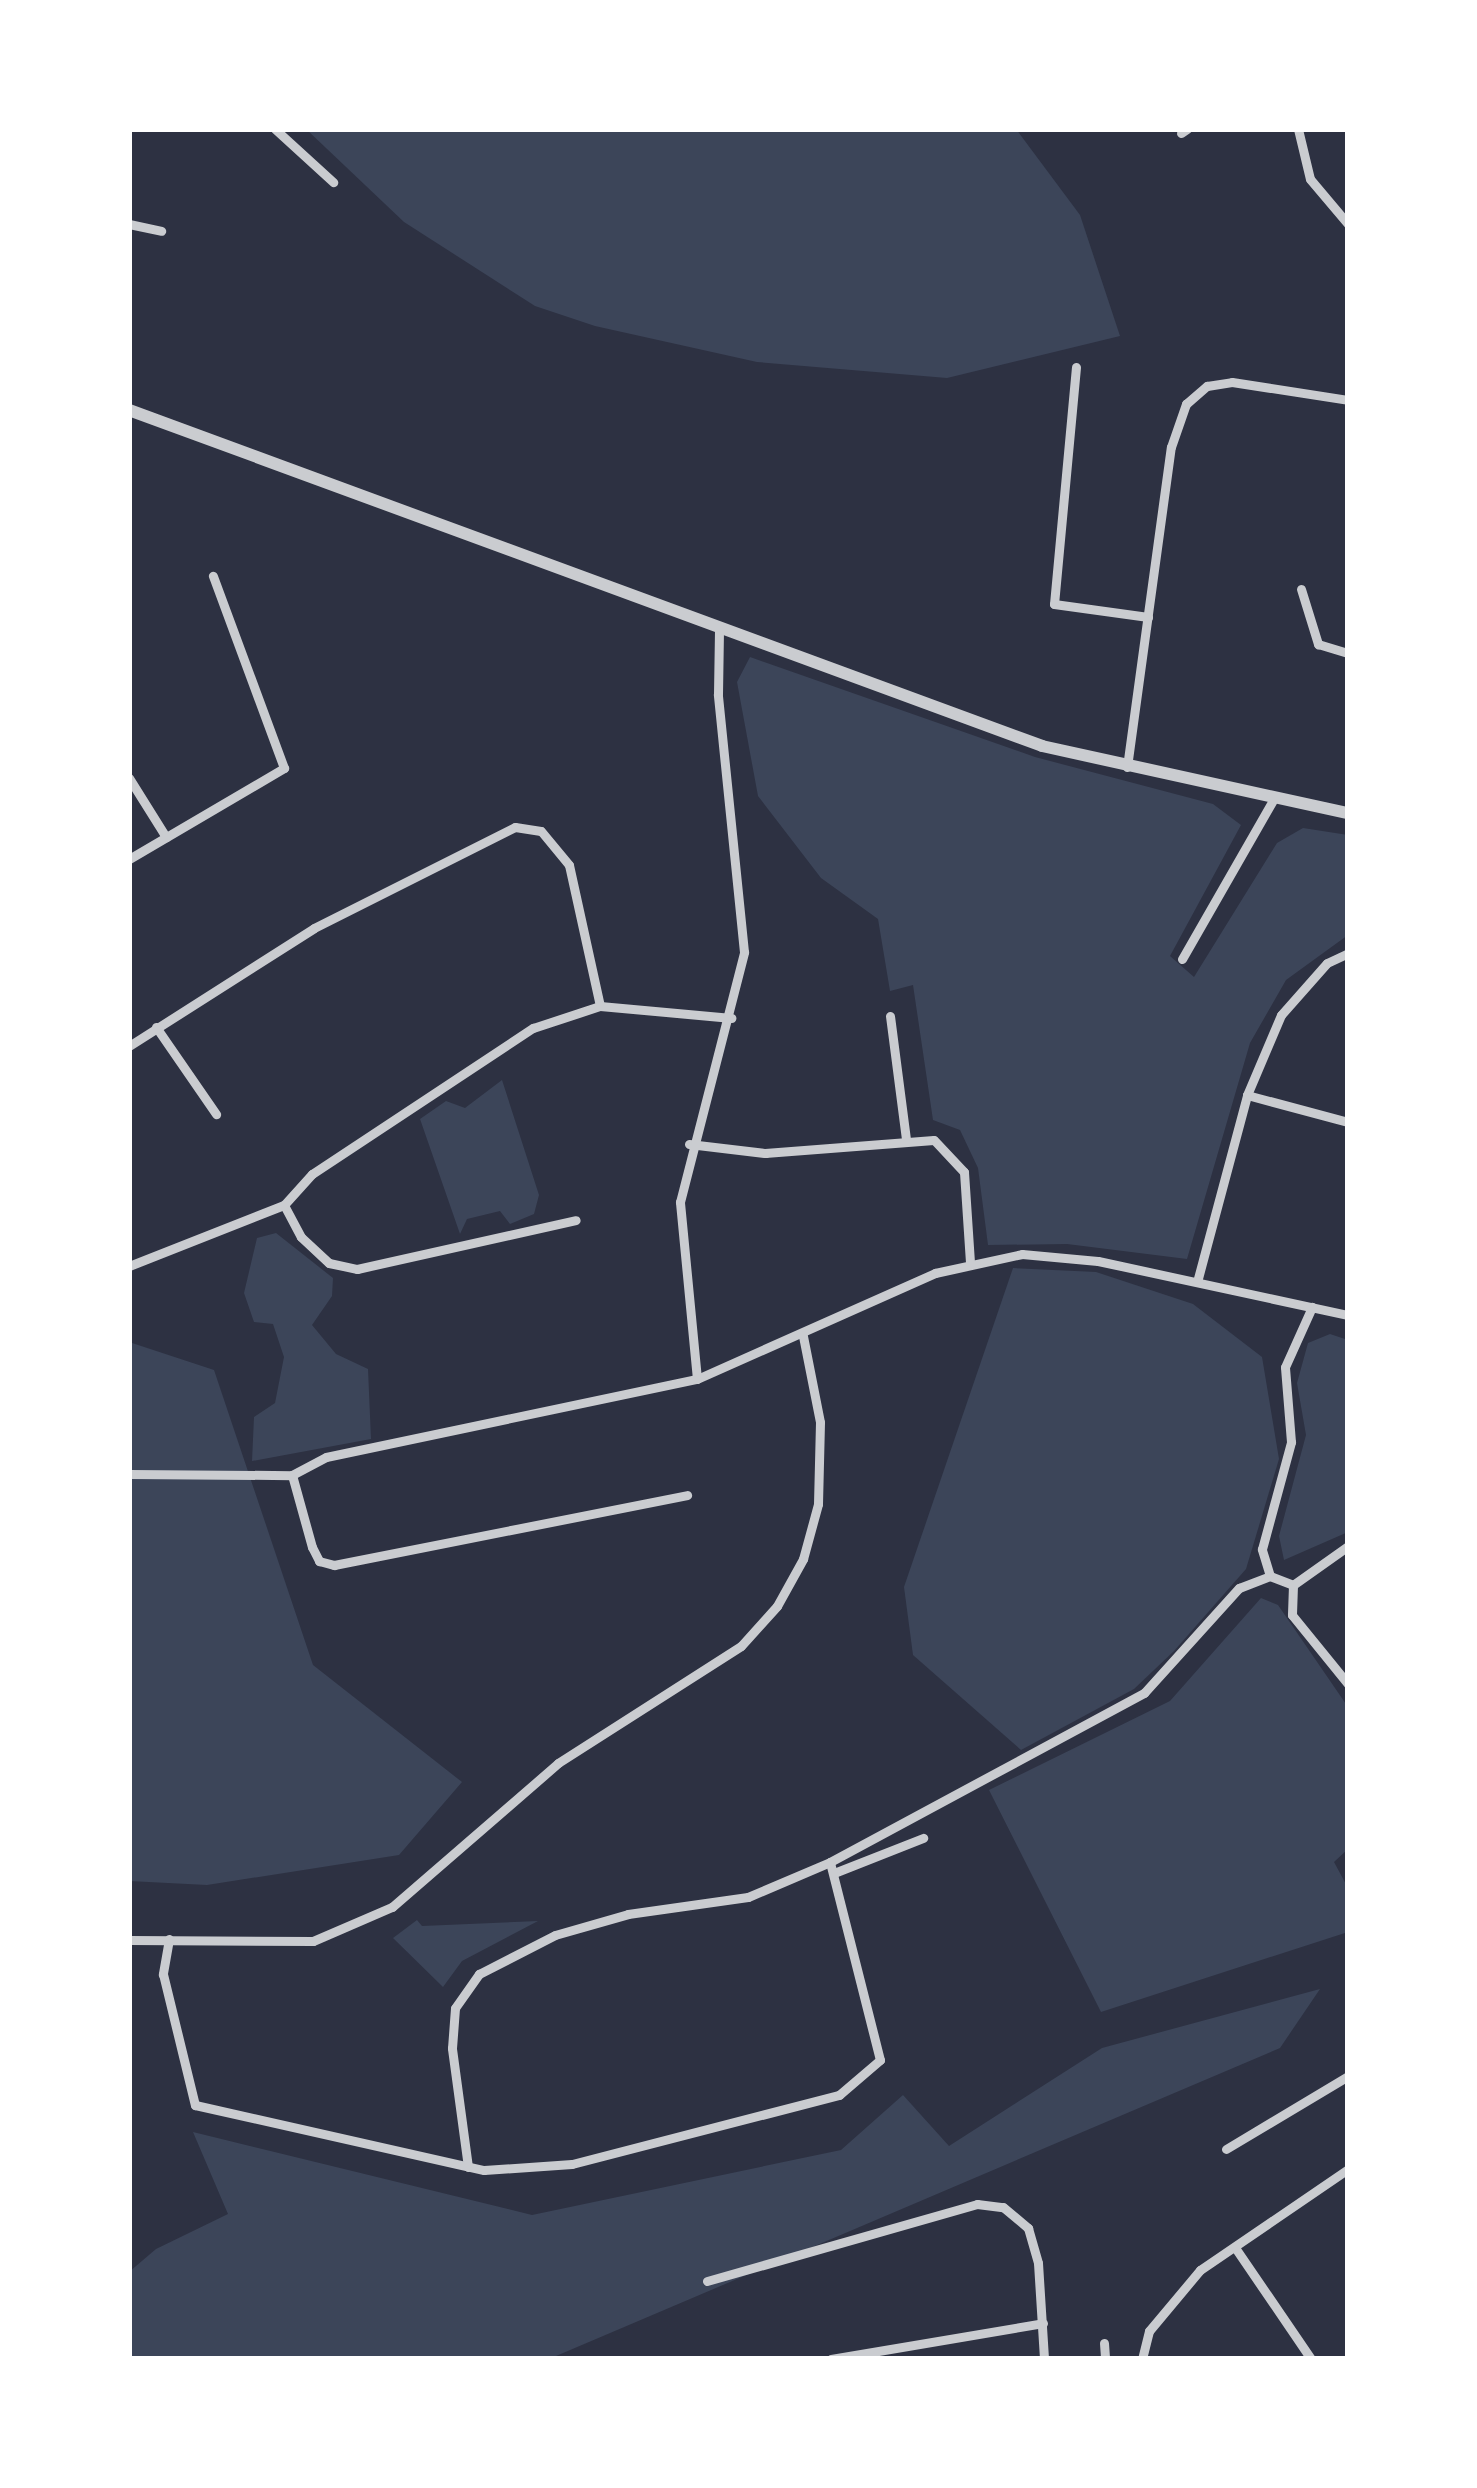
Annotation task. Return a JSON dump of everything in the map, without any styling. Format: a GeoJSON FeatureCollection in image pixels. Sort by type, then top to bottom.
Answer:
{"type":"FeatureCollection","features":[{"type":"Feature","properties":{"kind":"street"},"geometry":{"type":"LineString","coordinates":[[275,129],[333,182]]}},
{"type":"Feature","properties":{"kind":"street"},"geometry":{"type":"LineString","coordinates":[[1298,129],[1310,179],[1348,224]]}},
{"type":"Feature","properties":{"kind":"street"},"geometry":{"type":"LineString","coordinates":[[129,224],[161,231]]}},
{"type":"Feature","properties":{"kind":"street"},"geometry":{"type":"LineString","coordinates":[[1076,368],[1054,604],[1148,617]]}},
{"type":"Feature","properties":{"kind":"street"},"geometry":{"type":"LineString","coordinates":[[1127,766],[1172,447],[1186,404],[1207,386],[1232,382],[1348,400]]}},
{"type":"Feature","properties":{"kind":"street"},"geometry":{"type":"LineString","coordinates":[[129,410],[1006,734],[1274,800],[1348,813]]}},
{"type":"Feature","properties":{"kind":"street"},"geometry":{"type":"LineString","coordinates":[[129,859],[284,768],[213,576]]}},
{"type":"Feature","properties":{"kind":"street"},"geometry":{"type":"LineString","coordinates":[[1301,589],[1318,644],[1348,653]]}},
{"type":"Feature","properties":{"kind":"street"},"geometry":{"type":"LineString","coordinates":[[697,1379],[681,1264],[689,1144],[731,1018],[744,952],[744,890],[718,694],[719,631]]}},
{"type":"Feature","properties":{"kind":"street"},"geometry":{"type":"LineString","coordinates":[[129,778],[166,837]]}},
{"type":"Feature","properties":{"kind":"street"},"geometry":{"type":"LineString","coordinates":[[1181,959],[1274,800]]}},
{"type":"Feature","properties":{"kind":"street"},"geometry":{"type":"LineString","coordinates":[[129,1046],[314,928],[515,826],[541,831],[568,866],[600,1006]]}},
{"type":"Feature","properties":{"kind":"street"},"geometry":{"type":"LineString","coordinates":[[1197,1282],[1246,1095],[1281,1015],[1327,963],[1348,953]]}},
{"type":"Feature","properties":{"kind":"street"},"geometry":{"type":"LineString","coordinates":[[129,1266],[284,1205],[312,1174],[494,1051],[600,1006],[731,1018]]}},
{"type":"Feature","properties":{"kind":"street"},"geometry":{"type":"LineString","coordinates":[[890,1016],[906,1139]]}},
{"type":"Feature","properties":{"kind":"street"},"geometry":{"type":"LineString","coordinates":[[155,1027],[216,1114]]}},
{"type":"Feature","properties":{"kind":"street"},"geometry":{"type":"LineString","coordinates":[[1246,1095],[1348,1122]]}},
{"type":"Feature","properties":{"kind":"street"},"geometry":{"type":"LineString","coordinates":[[689,1144],[765,1153],[934,1139],[953,1152],[964,1172],[970,1262]]}},
{"type":"Feature","properties":{"kind":"street"},"geometry":{"type":"LineString","coordinates":[[284,1205],[301,1237],[329,1263],[357,1269],[575,1220]]}},
{"type":"Feature","properties":{"kind":"street"},"geometry":{"type":"LineString","coordinates":[[129,1474],[292,1475],[326,1457],[697,1379],[970,1262],[1022,1254],[1197,1282],[1348,1315]]}},
{"type":"Feature","properties":{"kind":"street"},"geometry":{"type":"LineString","coordinates":[[1270,1576],[1262,1549],[1291,1442],[1285,1366],[1312,1307]]}},
{"type":"Feature","properties":{"kind":"street"},"geometry":{"type":"LineString","coordinates":[[129,1940],[314,1941],[392,1907],[558,1763],[741,1646],[777,1606],[803,1559],[818,1504],[820,1422],[803,1336]]}},
{"type":"Feature","properties":{"kind":"street"},"geometry":{"type":"LineString","coordinates":[[292,1475],[312,1547],[319,1561],[334,1565],[687,1495]]}},
{"type":"Feature","properties":{"kind":"street"},"geometry":{"type":"LineString","coordinates":[[1293,1585],[1348,1546]]}},
{"type":"Feature","properties":{"kind":"street"},"geometry":{"type":"LineString","coordinates":[[832,1868],[1144,1693],[1239,1588],[1270,1576],[1293,1585]]}},
{"type":"Feature","properties":{"kind":"street"},"geometry":{"type":"LineString","coordinates":[[1293,1585],[1292,1615],[1348,1684]]}},
{"type":"Feature","properties":{"kind":"street"},"geometry":{"type":"LineString","coordinates":[[468,2167],[452,2048],[455,2008],[479,1974],[555,1936],[628,1914],[748,1897],[922,1838]]}},
{"type":"Feature","properties":{"kind":"street"},"geometry":{"type":"LineString","coordinates":[[169,1939],[163,1974],[195,2105],[468,2167],[572,2164],[839,2095],[880,2060],[832,1868]]}},
{"type":"Feature","properties":{"kind":"street"},"geometry":{"type":"LineString","coordinates":[[1226,2149],[1348,2076]]}},
{"type":"Feature","properties":{"kind":"street"},"geometry":{"type":"LineString","coordinates":[[1142,2359],[1149,2331],[1172,2297],[1348,2169]]}},
{"type":"Feature","properties":{"kind":"street"},"geometry":{"type":"LineString","coordinates":[[707,2281],[977,2204],[1004,2207],[1028,2228],[1044,2359]]}},
{"type":"Feature","properties":{"kind":"street"},"geometry":{"type":"LineString","coordinates":[[1236,2249],[1311,2359]]}},
{"type":"Feature","properties":{"kind":"street"},"geometry":{"type":"LineString","coordinates":[[831,2359],[1043,2323]]}},
{"type":"Feature","properties":{"kind":"street"},"geometry":{"type":"LineString","coordinates":[[1105,2343],[1105,2359]]}},
{"type":"Feature","properties":{"kind":"shaded area"},"geometry":{"type":"Polygon","coordinates":[[[306,129],[1016,129],[1080,215],[1120,336],[947,378],[757,362],[595,326],[535,306],[404,222],[306,129]]]}},
{"type":"Feature","properties":{"kind":"shaded area"},"geometry":{"type":"Polygon","coordinates":[[[750,657],[1035,757],[1213,804],[1241,825],[1170,956],[1194,977],[1277,843],[1303,828],[1348,835],[1348,935],[1286,980],[1250,1043],[1187,1259],[1067,1244],[988,1245],[978,1168],[960,1130],[933,1120],[913,985],[890,991],[878,919],[821,878],[758,796],[737,682],[750,657]]]}},
{"type":"Feature","properties":{"kind":"shaded area"},"geometry":{"type":"Polygon","coordinates":[[[502,1080],[539,1195],[534,1214],[510,1224],[500,1211],[467,1219],[460,1234],[420,1119],[446,1101],[465,1108],[502,1080]]]}},
{"type":"Feature","properties":{"kind":"shaded area"},"geometry":{"type":"Polygon","coordinates":[[[276,1233],[333,1278],[332,1296],[312,1325],[336,1354],[368,1369],[371,1439],[252,1461],[254,1417],[275,1403],[284,1357],[273,1324],[254,1322],[244,1293],[257,1238],[276,1233]]]}},
{"type":"Feature","properties":{"kind":"shaded area"},"geometry":{"type":"Polygon","coordinates":[[[1013,1268],[1096,1272],[1193,1304],[1262,1357],[1279,1459],[1246,1569],[1174,1651],[1134,1689],[1021,1750],[913,1655],[904,1587],[1013,1268]]]}},
{"type":"Feature","properties":{"kind":"shaded area"},"geometry":{"type":"Polygon","coordinates":[[[1330,1334],[1348,1340],[1348,1532],[1284,1560],[1279,1536],[1306,1435],[1297,1383],[1308,1343],[1330,1334]]]}},
{"type":"Feature","properties":{"kind":"shaded area"},"geometry":{"type":"Polygon","coordinates":[[[129,1342],[214,1370],[313,1665],[462,1782],[399,1855],[207,1885],[129,1881],[129,1342]]]}},
{"type":"Feature","properties":{"kind":"shaded area"},"geometry":{"type":"Polygon","coordinates":[[[1261,1598],[1278,1605],[1348,1707],[1348,1849],[1334,1862],[1348,1888],[1348,1932],[1101,2012],[989,1790],[1170,1701],[1261,1598]]]}},
{"type":"Feature","properties":{"kind":"shaded area"},"geometry":{"type":"Polygon","coordinates":[[[417,1920],[422,1926],[538,1921],[462,1961],[443,1987],[393,1938],[417,1920]]]}},
{"type":"Feature","properties":{"kind":"shaded area"},"geometry":{"type":"Polygon","coordinates":[[[1320,1989],[1280,2048],[549,2359],[129,2359],[129,2272],[156,2249],[228,2214],[193,2132],[532,2215],[841,2150],[903,2095],[949,2146],[1102,2048],[1320,1989]]]}}]}
